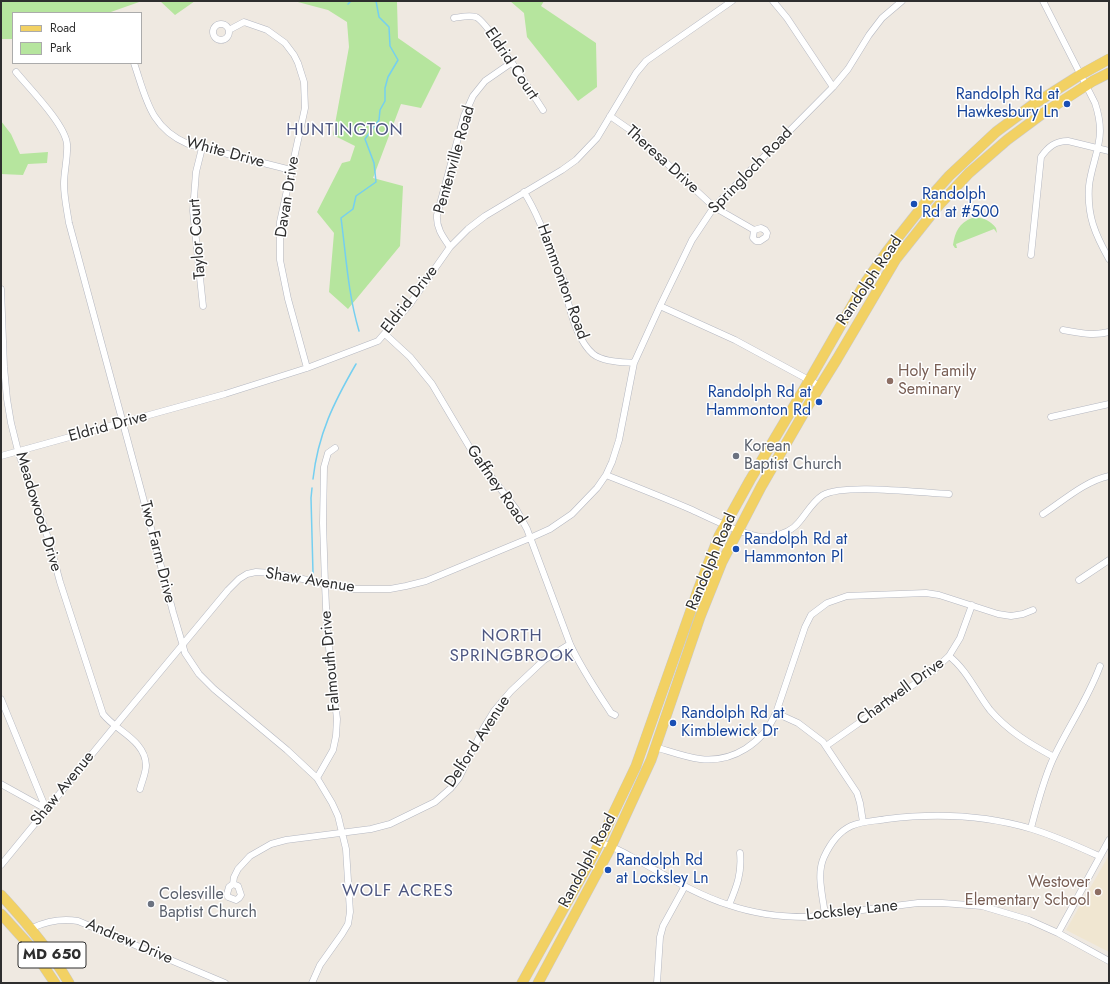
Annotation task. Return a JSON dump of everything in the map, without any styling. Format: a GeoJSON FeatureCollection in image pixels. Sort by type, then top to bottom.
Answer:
{"type":"FeatureCollection","features":[{"type":"Feature","properties":{"kind":"main road","name":"Randolph Road"},"geometry":{"type":"LineString","coordinates":[[538,983],[611,847],[651,760],[709,593],[722,562],[761,487],[896,259],[935,209],[969,173],[1025,125],[1109,59]]}},
{"type":"Feature","properties":{"kind":"main road","name":"Randolph Road"},"geometry":{"type":"LineString","coordinates":[[522,983],[600,842],[636,766],[698,590],[720,536],[750,480],[865,283],[888,250],[949,176],[996,132],[1031,106],[1083,80],[1109,73]]}},
{"type":"Feature","properties":{"kind":"main road","name":"MD 650"},"geometry":{"type":"LineString","coordinates":[[1,896],[32,928],[55,960],[69,983]]}},
{"type":"Feature","properties":{"kind":"main road","name":"MD 650"},"geometry":{"type":"LineString","coordinates":[[1,914],[30,946],[55,983]]}},
{"type":"Feature","properties":{"kind":"street","name":"Eldrid Drive"},"geometry":{"type":"LineString","coordinates":[[1,456],[214,397],[307,368],[378,341],[410,304],[450,247],[468,229],[485,216],[576,160],[597,138],[636,74],[646,61],[732,1]]}},
{"type":"Feature","properties":{"kind":"street"},"geometry":{"type":"LineString","coordinates":[[773,1],[787,18],[833,87]]}},
{"type":"Feature","properties":{"kind":"street","name":"Springloch Road"},"geometry":{"type":"LineString","coordinates":[[634,363],[692,240],[714,207],[833,87],[848,69],[869,35],[882,18],[902,1]]}},
{"type":"Feature","properties":{"kind":"street"},"geometry":{"type":"LineString","coordinates":[[1043,1],[1095,103],[1098,114],[1100,132],[1089,186],[1090,211],[1097,238],[1109,259]]}},
{"type":"Feature","properties":{"kind":"street","name":"Eldrid Court"},"geometry":{"type":"LineString","coordinates":[[454,18],[469,16],[481,20],[543,110]]}},
{"type":"Feature","properties":{"kind":"street","name":"Davan Drive"},"geometry":{"type":"LineString","coordinates":[[229,30],[244,22],[267,30],[285,43],[294,55],[304,82],[305,108],[280,222],[280,260],[288,299],[307,368]]}},
{"type":"Feature","properties":{"kind":"street","name":"Pentenville Road"},"geometry":{"type":"LineString","coordinates":[[450,247],[439,230],[437,215],[464,116],[474,96],[484,81],[511,63]]}},
{"type":"Feature","properties":{"kind":"street","name":"White Drive"},"geometry":{"type":"LineString","coordinates":[[134,64],[148,104],[157,122],[167,133],[188,144],[291,170]]}},
{"type":"Feature","properties":{"kind":"street","name":"Two Farm Drive"},"geometry":{"type":"LineString","coordinates":[[16,72],[57,122],[64,134],[67,144],[64,188],[69,223],[185,653],[199,674],[214,689],[287,750],[317,778],[332,803],[343,833],[346,849],[350,912],[348,924],[320,966],[312,983]]}},
{"type":"Feature","properties":{"kind":"street","name":"Theresa Drive"},"geometry":{"type":"LineString","coordinates":[[610,116],[632,132],[714,207],[754,230]]}},
{"type":"Feature","properties":{"kind":"street"},"geometry":{"type":"LineString","coordinates":[[1031,255],[1041,157],[1047,148],[1061,141],[1068,141],[1109,151]]}},
{"type":"Feature","properties":{"kind":"street","name":"Taylor Court"},"geometry":{"type":"LineString","coordinates":[[202,148],[196,172],[193,211],[203,306]]}},
{"type":"Feature","properties":{"kind":"street","name":"Hammonton Road"},"geometry":{"type":"LineString","coordinates":[[524,192],[533,206],[545,232],[564,282],[574,320],[586,346],[599,358],[634,363]]}},
{"type":"Feature","properties":{"kind":"street","name":"Meadowood Drive"},"geometry":{"type":"LineString","coordinates":[[1,289],[7,398],[18,451],[48,541],[57,575],[98,702],[103,714],[114,726],[136,743],[144,755],[146,765],[140,789]]}},
{"type":"Feature","properties":{"kind":"street"},"geometry":{"type":"LineString","coordinates":[[660,306],[735,340],[810,379],[820,386]]}},
{"type":"Feature","properties":{"kind":"street"},"geometry":{"type":"LineString","coordinates":[[1064,330],[1083,334],[1102,334],[1109,332]]}},
{"type":"Feature","properties":{"kind":"street","name":"Gaffney Road"},"geometry":{"type":"LineString","coordinates":[[385,334],[410,357],[432,384],[473,453],[516,509],[527,529],[578,662],[611,713],[615,715]]}},
{"type":"Feature","properties":{"kind":"street","name":"Shaw Avenue"},"geometry":{"type":"LineString","coordinates":[[1,865],[182,644],[228,590],[239,579],[247,574],[256,572],[273,573],[363,590],[390,589],[426,581],[530,538],[550,528],[572,514],[597,488],[606,475],[612,462],[619,440],[634,363]]}},
{"type":"Feature","properties":{"kind":"street"},"geometry":{"type":"LineString","coordinates":[[1051,417],[1109,404]]}},
{"type":"Feature","properties":{"kind":"street","name":"Falmouth Drive"},"geometry":{"type":"LineString","coordinates":[[317,778],[333,750],[337,719],[327,630],[323,523],[324,467],[328,453],[335,448]]}},
{"type":"Feature","properties":{"kind":"street"},"geometry":{"type":"LineString","coordinates":[[606,475],[691,510],[725,526],[768,537],[788,531],[798,524],[815,501],[833,491],[862,489],[949,494]]}},
{"type":"Feature","properties":{"kind":"street"},"geometry":{"type":"LineString","coordinates":[[1043,514],[1087,484],[1102,477],[1109,476]]}},
{"type":"Feature","properties":{"kind":"street"},"geometry":{"type":"LineString","coordinates":[[1079,580],[1109,560]]}},
{"type":"Feature","properties":{"kind":"street"},"geometry":{"type":"LineString","coordinates":[[655,747],[699,759],[728,758],[754,745],[771,724],[776,713],[810,615],[827,603],[847,596],[920,593],[939,595],[998,614],[1011,616],[1023,614],[1033,610]]}},
{"type":"Feature","properties":{"kind":"street","name":"Chartwell Drive"},"geometry":{"type":"LineString","coordinates":[[826,746],[933,671],[949,656],[960,638],[972,605]]}},
{"type":"Feature","properties":{"kind":"street","name":"Delford Avenue"},"geometry":{"type":"LineString","coordinates":[[232,884],[238,869],[250,856],[262,848],[286,840],[371,829],[390,824],[435,802],[451,788],[459,778],[483,729],[494,711],[510,691],[544,660],[570,644]]}},
{"type":"Feature","properties":{"kind":"street"},"geometry":{"type":"LineString","coordinates":[[949,656],[958,663],[990,709],[1006,726],[1026,741],[1054,757]]}},
{"type":"Feature","properties":{"kind":"street"},"geometry":{"type":"LineString","coordinates":[[1031,828],[1046,776],[1054,757],[1094,684],[1100,666]]}},
{"type":"Feature","properties":{"kind":"street"},"geometry":{"type":"LineString","coordinates":[[1,699],[46,810]]}},
{"type":"Feature","properties":{"kind":"street"},"geometry":{"type":"LineString","coordinates":[[776,713],[804,726],[823,742],[857,793],[863,822]]}},
{"type":"Feature","properties":{"kind":"street"},"geometry":{"type":"LineString","coordinates":[[1,784],[46,810]]}},
{"type":"Feature","properties":{"kind":"street"},"geometry":{"type":"LineString","coordinates":[[825,915],[820,878],[823,859],[832,842],[840,833],[851,826],[863,822],[910,816],[954,816],[993,820],[1031,828],[1065,840],[1100,856]]}},
{"type":"Feature","properties":{"kind":"street"},"geometry":{"type":"LineString","coordinates":[[1058,932],[1109,840]]}},
{"type":"Feature","properties":{"kind":"street","name":"Locksley Lane"},"geometry":{"type":"LineString","coordinates":[[600,842],[629,855],[685,886],[729,905],[768,915],[790,917],[825,915],[918,904],[942,903],[982,906],[1029,920],[1058,932],[1109,961]]}},
{"type":"Feature","properties":{"kind":"street"},"geometry":{"type":"LineString","coordinates":[[729,905],[740,874],[740,853]]}},
{"type":"Feature","properties":{"kind":"street"},"geometry":{"type":"LineString","coordinates":[[657,983],[662,926],[685,886]]}},
{"type":"Feature","properties":{"kind":"street","name":"Andrew Drive"},"geometry":{"type":"LineString","coordinates":[[32,928],[53,920],[66,919],[78,921],[225,983]]}},
{"type":"Feature","properties":{"kind":"shaded area","name":"Westover Elementary School"},"geometry":{"type":"Polygon","coordinates":[[[1109,855],[1109,952],[1066,930],[1109,855]]]}},
{"type":"Feature","properties":{"kind":"green space"},"geometry":{"type":"Polygon","coordinates":[[[1,1],[142,1],[111,12],[12,12],[12,39],[1,39],[1,1]]]}},
{"type":"Feature","properties":{"kind":"green space"},"geometry":{"type":"Polygon","coordinates":[[[160,1],[195,1],[175,15],[160,1]]]}},
{"type":"Feature","properties":{"kind":"green space"},"geometry":{"type":"Polygon","coordinates":[[[294,1],[398,1],[398,38],[441,68],[421,108],[401,104],[373,178],[403,186],[400,246],[348,309],[329,292],[334,233],[317,212],[342,163],[350,161],[355,146],[333,135],[349,47],[347,22],[328,10],[294,1]]]}},
{"type":"Feature","properties":{"kind":"green space"},"geometry":{"type":"Polygon","coordinates":[[[510,1],[544,1],[541,6],[596,43],[597,87],[578,101],[527,37],[524,13],[510,1]]]}},
{"type":"Feature","properties":{"kind":"green space"},"geometry":{"type":"Polygon","coordinates":[[[1,121],[11,134],[20,154],[48,152],[47,163],[28,164],[23,175],[1,174],[1,121]]]}},
{"type":"Feature","properties":{"kind":"green space"},"geometry":{"type":"Polygon","coordinates":[[[972,218],[979,218],[988,221],[994,225],[997,233],[994,229],[956,244],[957,248],[955,248],[953,245],[958,228],[964,222],[972,218]]]}},
{"type":"Feature","properties":{"kind":"waterway"},"geometry":{"type":"LineString","coordinates":[[348,4],[351,1]]}},
{"type":"Feature","properties":{"kind":"waterway"},"geometry":{"type":"LineString","coordinates":[[359,331],[350,289],[341,218],[353,209],[356,196],[376,182],[374,163],[365,139],[379,120],[380,110],[385,101],[385,88],[388,77],[398,60],[390,46],[389,27],[379,17],[376,1]]}},
{"type":"Feature","properties":{"kind":"waterway"},"geometry":{"type":"LineString","coordinates":[[313,479],[315,463],[328,419],[356,364]]}},
{"type":"Feature","properties":{"kind":"waterway"},"geometry":{"type":"LineString","coordinates":[[312,488],[313,573]]}},
{"type":"Feature","properties":{"kind":"place","name":"Randolph Rd at Hawkesbury Ln"},"geometry":{"type":"Point","coordinates":[1067,104]}},
{"type":"Feature","properties":{"kind":"place","name":"Randolph Rd at #500"},"geometry":{"type":"Point","coordinates":[914,204]}},
{"type":"Feature","properties":{"kind":"place","name":"Holy Family Seminary"},"geometry":{"type":"Point","coordinates":[890,381]}},
{"type":"Feature","properties":{"kind":"place","name":"Randolph Rd at Hammonton Rd"},"geometry":{"type":"Point","coordinates":[819,402]}},
{"type":"Feature","properties":{"kind":"place","name":"Korean Baptist Church"},"geometry":{"type":"Point","coordinates":[736,456]}},
{"type":"Feature","properties":{"kind":"place","name":"Randolph Rd at Hammonton Pl"},"geometry":{"type":"Point","coordinates":[736,549]}},
{"type":"Feature","properties":{"kind":"place","name":"Randolph Rd at Kimblewick Dr"},"geometry":{"type":"Point","coordinates":[673,723]}},
{"type":"Feature","properties":{"kind":"place","name":"Randolph Rd at Locksley Ln"},"geometry":{"type":"Point","coordinates":[608,870]}},
{"type":"Feature","properties":{"kind":"place","name":"Westover Elementary School"},"geometry":{"type":"Point","coordinates":[1098,892]}},
{"type":"Feature","properties":{"kind":"place","name":"Colesville Baptist Church"},"geometry":{"type":"Point","coordinates":[151,904]}},
{"type":"Feature","properties":{"kind":"district","name":"HUNTINGTON"},"geometry":{"type":"Point","coordinates":[345,131]}},
{"type":"Feature","properties":{"kind":"district","name":"NORTH SPRINGBROOK"},"geometry":{"type":"Point","coordinates":[512,647]}},
{"type":"Feature","properties":{"kind":"district","name":"WOLF ACRES"},"geometry":{"type":"Point","coordinates":[398,892]}}]}
